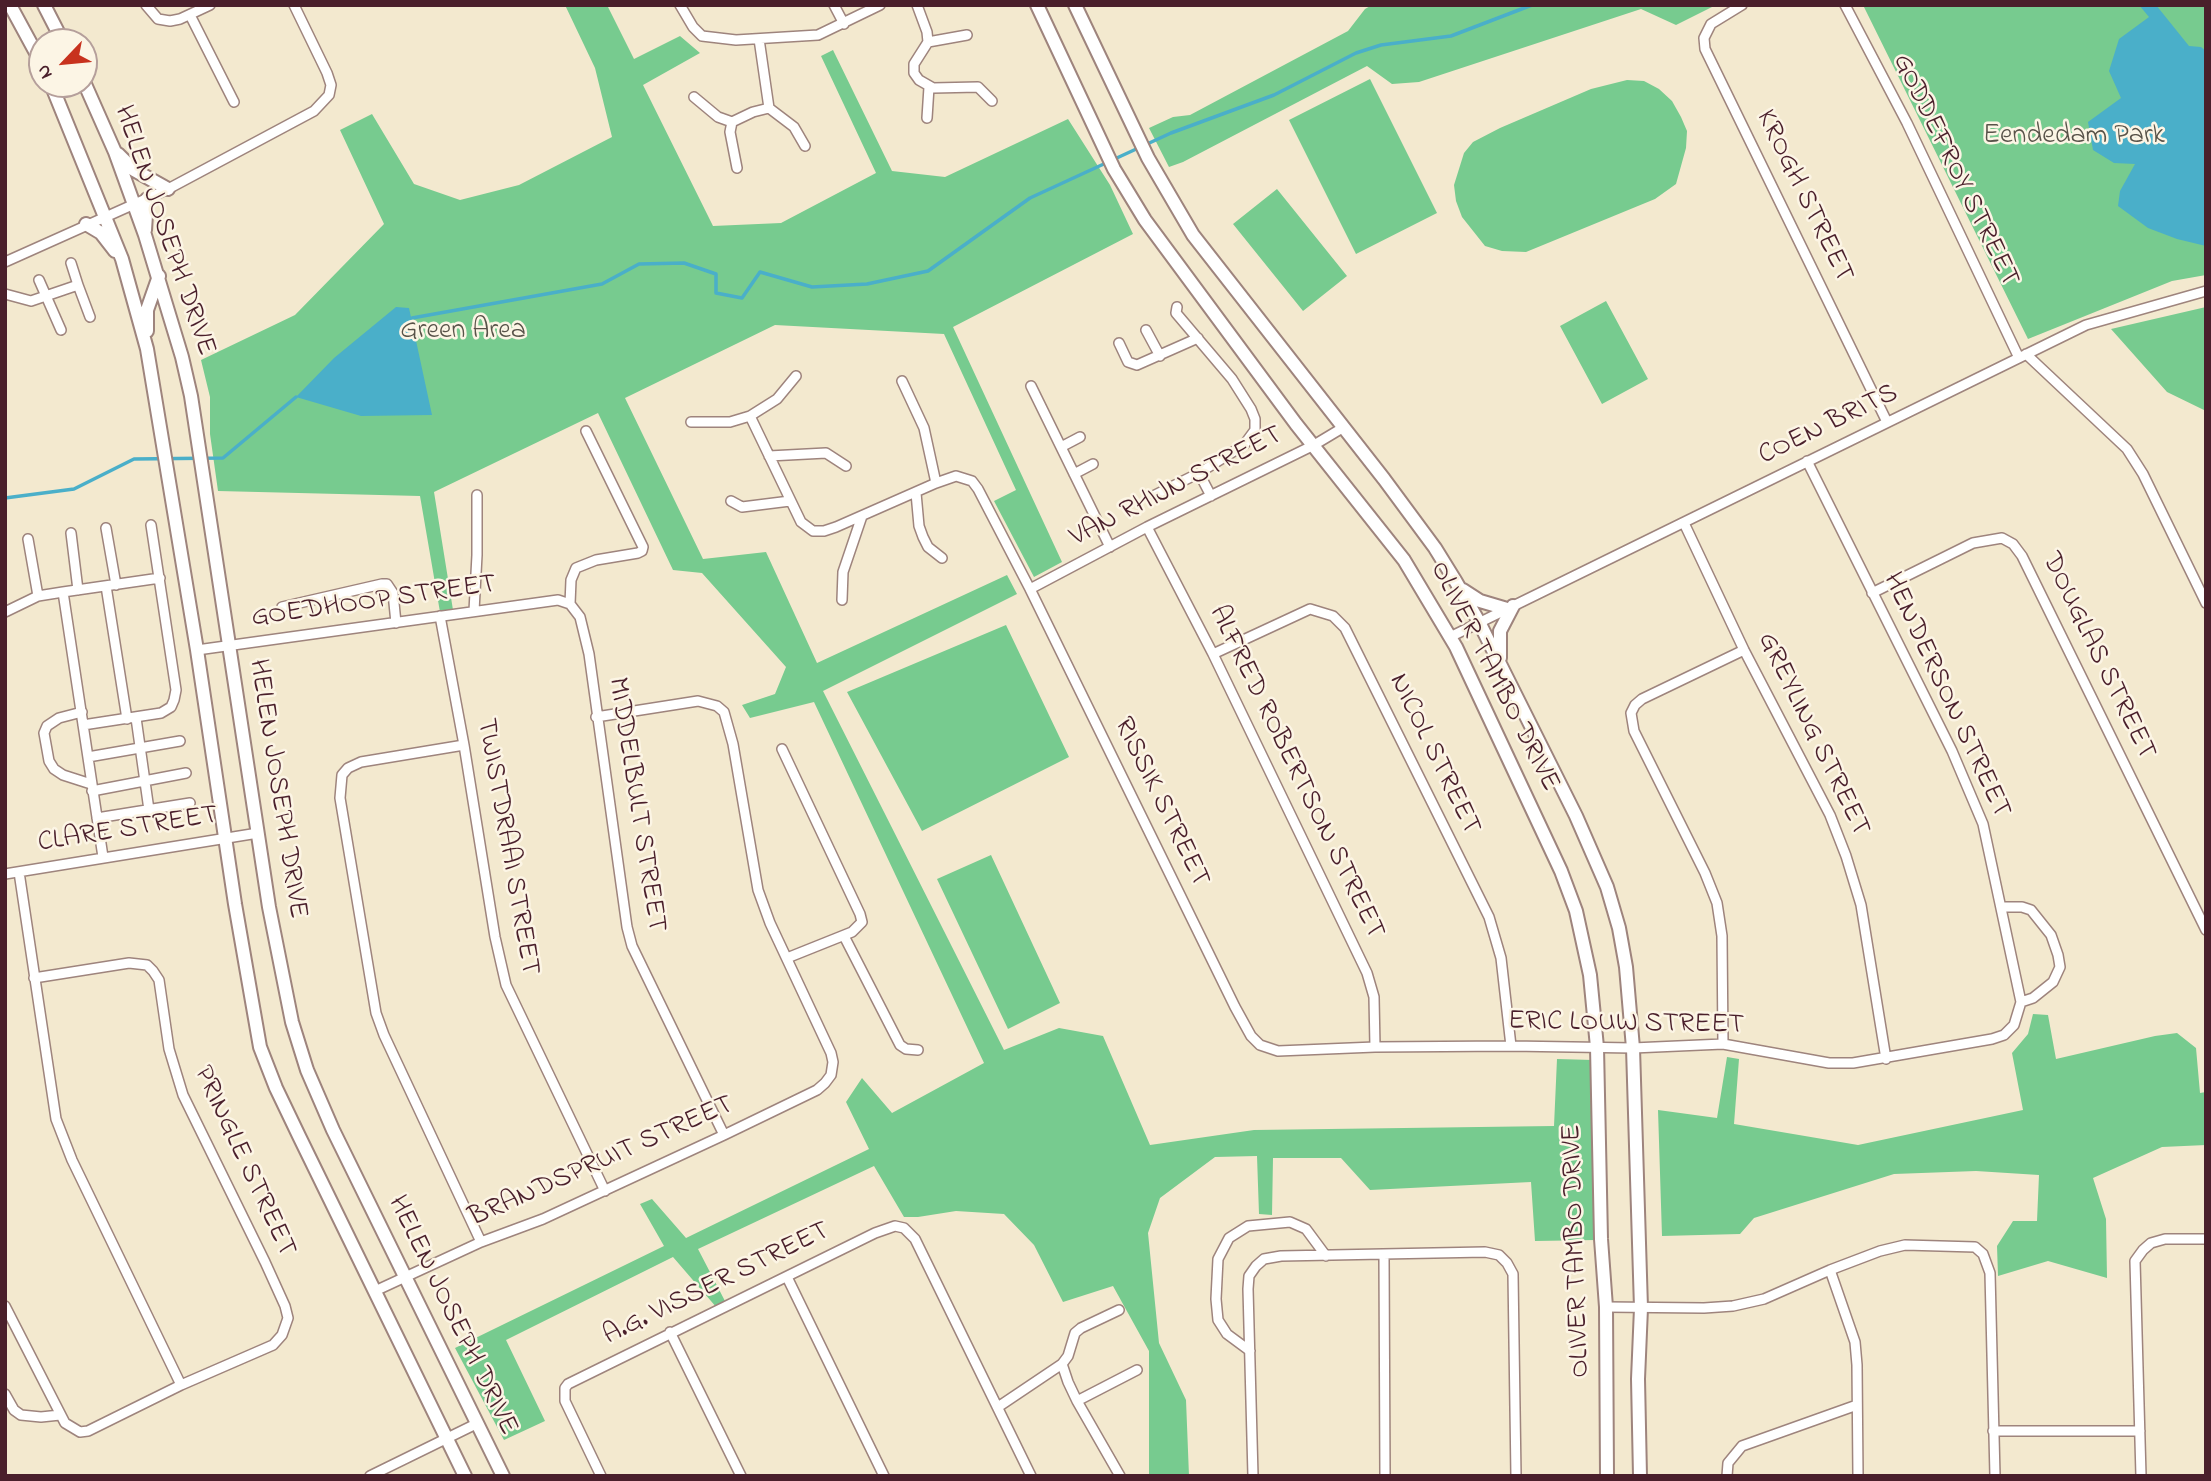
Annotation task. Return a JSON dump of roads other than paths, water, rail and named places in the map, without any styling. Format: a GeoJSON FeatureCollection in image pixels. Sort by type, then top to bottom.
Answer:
{"type":"FeatureCollection","features":[{"type":"Feature","properties":{"kind":"street"},"geometry":{"type":"LineString","coordinates":[[10,5],[28,38]]}},
{"type":"Feature","properties":{"kind":"street"},"geometry":{"type":"LineString","coordinates":[[44,5],[56,28]]}},
{"type":"Feature","properties":{"kind":"street"},"geometry":{"type":"LineString","coordinates":[[146,5],[158,19],[170,21],[210,5]]}},
{"type":"Feature","properties":{"kind":"street"},"geometry":{"type":"LineString","coordinates":[[5,262],[147,199],[314,111],[329,95],[331,85],[294,5]]}},
{"type":"Feature","properties":{"kind":"street"},"geometry":{"type":"LineString","coordinates":[[680,5],[693,27],[702,36],[723,40],[818,35],[880,5]]}},
{"type":"Feature","properties":{"kind":"street"},"geometry":{"type":"LineString","coordinates":[[834,5],[844,24]]}},
{"type":"Feature","properties":{"kind":"street"},"geometry":{"type":"LineString","coordinates":[[917,5],[928,32],[928,42],[914,64],[914,73],[919,80],[929,87],[978,87],[992,101]]}},
{"type":"Feature","properties":{"kind":"street","name":"OLIVER TAMBO DRIVE"},"geometry":{"type":"LineString","coordinates":[[1037,5],[1106,153],[1144,220],[1296,424],[1404,560],[1450,637],[1545,833],[1569,891],[1590,975],[1597,1047],[1601,1239],[1606,1307],[1607,1476]]}},
{"type":"Feature","properties":{"kind":"street","name":"OLIVER TAMBO DRIVE"},"geometry":{"type":"LineString","coordinates":[[1075,5],[1148,158],[1208,256],[1344,427],[1435,548],[1456,582],[1479,622],[1576,816],[1607,887],[1619,928],[1626,967],[1633,1048],[1641,1308],[1638,1379],[1640,1476]]}},
{"type":"Feature","properties":{"kind":"street","name":"KROGH STREET"},"geometry":{"type":"LineString","coordinates":[[1742,5],[1711,24],[1704,38],[1705,49],[1888,422]]}},
{"type":"Feature","properties":{"kind":"street","name":"GODDEFROY STREET"},"geometry":{"type":"LineString","coordinates":[[1845,5],[2023,356],[2127,449],[2143,474],[2206,603]]}},
{"type":"Feature","properties":{"kind":"street"},"geometry":{"type":"LineString","coordinates":[[190,15],[234,102]]}},
{"type":"Feature","properties":{"kind":"street"},"geometry":{"type":"LineString","coordinates":[[928,42],[967,35]]}},
{"type":"Feature","properties":{"kind":"street"},"geometry":{"type":"LineString","coordinates":[[760,40],[769,108],[794,127],[805,146]]}},
{"type":"Feature","properties":{"kind":"street"},"geometry":{"type":"LineString","coordinates":[[926,118],[929,87]]}},
{"type":"Feature","properties":{"kind":"street"},"geometry":{"type":"LineString","coordinates":[[694,97],[718,117],[732,122],[769,108]]}},
{"type":"Feature","properties":{"kind":"street","name":"HELEN JOSEPH DRIVE"},"geometry":{"type":"LineString","coordinates":[[57,98],[122,259],[147,349],[197,650],[224,838],[260,1047],[276,1088],[465,1476]]}},
{"type":"Feature","properties":{"kind":"street","name":"HELEN JOSEPH DRIVE"},"geometry":{"type":"LineString","coordinates":[[91,98],[115,152],[159,276],[191,396],[269,907],[292,1022],[307,1070],[333,1130],[503,1476]]}},
{"type":"Feature","properties":{"kind":"street"},"geometry":{"type":"LineString","coordinates":[[732,122],[730,132],[737,168]]}},
{"type":"Feature","properties":{"kind":"street"},"geometry":{"type":"LineString","coordinates":[[115,152],[134,170],[167,189]]}},
{"type":"Feature","properties":{"kind":"street"},"geometry":{"type":"LineString","coordinates":[[145,235],[147,199]]}},
{"type":"Feature","properties":{"kind":"street"},"geometry":{"type":"LineString","coordinates":[[86,224],[101,233],[122,259]]}},
{"type":"Feature","properties":{"kind":"street"},"geometry":{"type":"LineString","coordinates":[[71,263],[90,317]]}},
{"type":"Feature","properties":{"kind":"street"},"geometry":{"type":"LineString","coordinates":[[147,349],[147,310],[159,276]]}},
{"type":"Feature","properties":{"kind":"street"},"geometry":{"type":"LineString","coordinates":[[40,280],[61,330]]}},
{"type":"Feature","properties":{"kind":"street"},"geometry":{"type":"LineString","coordinates":[[5,295],[31,300],[78,285]]}},
{"type":"Feature","properties":{"kind":"street","name":"COEN BRITS"},"geometry":{"type":"LineString","coordinates":[[1450,637],[2087,325],[2206,291]]}},
{"type":"Feature","properties":{"kind":"street"},"geometry":{"type":"LineString","coordinates":[[1155,495],[1199,473],[1244,445],[1255,430],[1255,419],[1232,379],[1176,313],[1177,307]]}},
{"type":"Feature","properties":{"kind":"street"},"geometry":{"type":"LineString","coordinates":[[1146,330],[1160,356]]}},
{"type":"Feature","properties":{"kind":"street"},"geometry":{"type":"LineString","coordinates":[[1119,343],[1126,360],[1132,365],[1141,364],[1198,338]]}},
{"type":"Feature","properties":{"kind":"street"},"geometry":{"type":"LineString","coordinates":[[691,422],[730,422],[751,416],[778,399],[796,376]]}},
{"type":"Feature","properties":{"kind":"street"},"geometry":{"type":"LineString","coordinates":[[751,416],[801,523],[813,531],[824,531],[936,483],[924,428],[902,382]]}},
{"type":"Feature","properties":{"kind":"street"},"geometry":{"type":"LineString","coordinates":[[1031,386],[1110,547]]}},
{"type":"Feature","properties":{"kind":"street","name":"VAN RHIJN STREET"},"geometry":{"type":"LineString","coordinates":[[1030,589],[1147,527],[1314,445],[1344,427]]}},
{"type":"Feature","properties":{"kind":"street"},"geometry":{"type":"LineString","coordinates":[[570,604],[570,580],[576,568],[596,559],[638,553],[643,547],[586,431]]}},
{"type":"Feature","properties":{"kind":"street"},"geometry":{"type":"LineString","coordinates":[[1060,447],[1080,436]]}},
{"type":"Feature","properties":{"kind":"street"},"geometry":{"type":"LineString","coordinates":[[769,456],[826,453],[846,466]]}},
{"type":"Feature","properties":{"kind":"street","name":"HENDERSON STREET"},"geometry":{"type":"LineString","coordinates":[[1807,461],[1952,751],[1983,824],[2021,1002]]}},
{"type":"Feature","properties":{"kind":"street"},"geometry":{"type":"LineString","coordinates":[[1074,474],[1093,464]]}},
{"type":"Feature","properties":{"kind":"street"},"geometry":{"type":"LineString","coordinates":[[1199,473],[1211,496]]}},
{"type":"Feature","properties":{"kind":"street","name":"RISSIK STREET"},"geometry":{"type":"LineString","coordinates":[[936,483],[964,477],[978,489],[1251,1036]]}},
{"type":"Feature","properties":{"kind":"street"},"geometry":{"type":"LineString","coordinates":[[916,493],[919,526],[923,537],[928,547],[942,558]]}},
{"type":"Feature","properties":{"kind":"street"},"geometry":{"type":"LineString","coordinates":[[474,611],[477,495]]}},
{"type":"Feature","properties":{"kind":"street"},"geometry":{"type":"LineString","coordinates":[[730,501],[742,507],[790,502]]}},
{"type":"Feature","properties":{"kind":"street"},"geometry":{"type":"LineString","coordinates":[[842,600],[843,572],[862,516]]}},
{"type":"Feature","properties":{"kind":"street","name":"GREYLING STREET"},"geometry":{"type":"LineString","coordinates":[[1684,523],[1744,650],[1830,815],[1846,856],[1861,905],[1886,1059]]}},
{"type":"Feature","properties":{"kind":"street"},"geometry":{"type":"LineString","coordinates":[[83,725],[161,713],[171,707],[174,700],[176,690],[151,525]]}},
{"type":"Feature","properties":{"kind":"street","name":"ALFRED ROBERTSON STREET"},"geometry":{"type":"LineString","coordinates":[[1147,527],[1213,654],[1367,973],[1374,997],[1375,1046]]}},
{"type":"Feature","properties":{"kind":"street"},"geometry":{"type":"LineString","coordinates":[[106,528],[111,585],[131,718],[140,749],[149,810]]}},
{"type":"Feature","properties":{"kind":"street"},"geometry":{"type":"LineString","coordinates":[[71,533],[78,590]]}},
{"type":"Feature","properties":{"kind":"street","name":"DOUGLAS STREET"},"geometry":{"type":"LineString","coordinates":[[1872,593],[1973,543],[2002,538],[2013,544],[2022,556],[2206,930]]}},
{"type":"Feature","properties":{"kind":"street"},"geometry":{"type":"LineString","coordinates":[[28,539],[38,596]]}},
{"type":"Feature","properties":{"kind":"street"},"geometry":{"type":"LineString","coordinates":[[5,612],[38,596],[160,578]]}},
{"type":"Feature","properties":{"kind":"street"},"geometry":{"type":"LineString","coordinates":[[1456,582],[1466,594],[1488,604],[1510,607],[1500,631],[1501,665]]}},
{"type":"Feature","properties":{"kind":"street"},"geometry":{"type":"LineString","coordinates":[[282,607],[387,584],[393,593],[396,622]]}},
{"type":"Feature","properties":{"kind":"street"},"geometry":{"type":"LineString","coordinates":[[63,592],[103,858]]}},
{"type":"Feature","properties":{"kind":"street","name":"GOEDHOOP STREET"},"geometry":{"type":"LineString","coordinates":[[197,650],[558,600],[570,604]]}},
{"type":"Feature","properties":{"kind":"street","name":"MIDDELBULT STREET"},"geometry":{"type":"LineString","coordinates":[[570,604],[580,617],[585,632],[627,927],[632,946],[724,1135]]}},
{"type":"Feature","properties":{"kind":"street","name":"NICOL STREET"},"geometry":{"type":"LineString","coordinates":[[1213,654],[1310,609],[1333,615],[1345,628],[1489,918],[1501,958],[1511,1046]]}},
{"type":"Feature","properties":{"kind":"street","name":"TWISTDRAAI STREET"},"geometry":{"type":"LineString","coordinates":[[440,617],[495,937],[506,985],[605,1191]]}},
{"type":"Feature","properties":{"kind":"street"},"geometry":{"type":"LineString","coordinates":[[1723,1044],[1722,936],[1717,903],[1705,873],[1634,731],[1631,713],[1635,705],[1643,699],[1744,650]]}},
{"type":"Feature","properties":{"kind":"street"},"geometry":{"type":"LineString","coordinates":[[596,717],[698,701],[717,706],[724,712],[733,744],[758,890],[787,958],[844,936],[862,922],[782,749]]}},
{"type":"Feature","properties":{"kind":"street"},"geometry":{"type":"LineString","coordinates":[[82,712],[59,718],[47,726],[44,733],[49,761],[54,769],[63,775],[92,788],[145,782],[186,773]]}},
{"type":"Feature","properties":{"kind":"street"},"geometry":{"type":"LineString","coordinates":[[88,757],[180,741]]}},
{"type":"Feature","properties":{"kind":"street"},"geometry":{"type":"LineString","coordinates":[[464,745],[361,762],[348,768],[342,775],[340,798],[376,1013],[481,1242]]}},
{"type":"Feature","properties":{"kind":"street"},"geometry":{"type":"LineString","coordinates":[[97,818],[190,803]]}},
{"type":"Feature","properties":{"kind":"street","name":"CLARE STREET"},"geometry":{"type":"LineString","coordinates":[[5,874],[258,833]]}},
{"type":"Feature","properties":{"kind":"street"},"geometry":{"type":"LineString","coordinates":[[5,1306],[60,1415],[75,1431],[89,1431],[181,1385],[72,1160],[56,1119],[19,872]]}},
{"type":"Feature","properties":{"kind":"street"},"geometry":{"type":"LineString","coordinates":[[2001,907],[2015,906],[2031,910],[2050,935],[2059,955],[2060,967],[2053,982],[2034,998],[2021,1002]]}},
{"type":"Feature","properties":{"kind":"street"},"geometry":{"type":"LineString","coordinates":[[844,936],[900,1045],[906,1049],[918,1050]]}},
{"type":"Feature","properties":{"kind":"street","name":"BRANDSPRUIT STREET"},"geometry":{"type":"LineString","coordinates":[[375,1291],[481,1242],[605,1191],[817,1090],[831,1074],[833,1062],[823,1033],[787,958]]}},
{"type":"Feature","properties":{"kind":"street","name":"PRINGLE STREET"},"geometry":{"type":"LineString","coordinates":[[34,978],[129,963],[147,965],[153,971],[159,980],[169,1049],[180,1085],[285,1306],[287,1327],[273,1345],[181,1385]]}},
{"type":"Feature","properties":{"kind":"street","name":"ERIC LOUW STREET"},"geometry":{"type":"LineString","coordinates":[[1251,1036],[1260,1045],[1278,1051],[1375,1046],[1633,1048],[1723,1044],[1829,1063],[1853,1063],[1992,1040],[2004,1035],[2014,1025],[2021,1002]]}},
{"type":"Feature","properties":{"kind":"street"},"geometry":{"type":"LineString","coordinates":[[1250,1351],[1227,1334],[1218,1320],[1218,1258],[1229,1238],[1248,1226],[1290,1222],[1306,1229],[1326,1255]]}},
{"type":"Feature","properties":{"kind":"street","name":"A.G. VISSER STREET"},"geometry":{"type":"LineString","coordinates":[[601,1476],[565,1401],[565,1388],[572,1381],[887,1227],[904,1228],[915,1239],[998,1407]]}},
{"type":"Feature","properties":{"kind":"street"},"geometry":{"type":"LineString","coordinates":[[2141,1476],[2136,1261],[2151,1243],[2165,1239],[2206,1239]]}},
{"type":"Feature","properties":{"kind":"street"},"geometry":{"type":"LineString","coordinates":[[1606,1307],[1732,1306],[1764,1300],[1830,1270],[1905,1245],[1975,1247],[1983,1254],[1990,1273],[1994,1476]]}},
{"type":"Feature","properties":{"kind":"street"},"geometry":{"type":"LineString","coordinates":[[1253,1476],[1248,1289],[1249,1276],[1256,1266],[1264,1259],[1281,1256],[1485,1252],[1499,1255],[1513,1274],[1516,1476]]}},
{"type":"Feature","properties":{"kind":"street"},"geometry":{"type":"LineString","coordinates":[[1384,1255],[1385,1476]]}},
{"type":"Feature","properties":{"kind":"street"},"geometry":{"type":"LineString","coordinates":[[1830,1270],[1855,1342],[1858,1476]]}},
{"type":"Feature","properties":{"kind":"street"},"geometry":{"type":"LineString","coordinates":[[787,1277],[884,1476]]}},
{"type":"Feature","properties":{"kind":"street"},"geometry":{"type":"LineString","coordinates":[[1031,1476],[998,1407],[1062,1364],[1068,1356],[1075,1333],[1119,1310]]}},
{"type":"Feature","properties":{"kind":"street"},"geometry":{"type":"LineString","coordinates":[[670,1332],[741,1476]]}},
{"type":"Feature","properties":{"kind":"street"},"geometry":{"type":"LineString","coordinates":[[1062,1364],[1077,1401],[1120,1476]]}},
{"type":"Feature","properties":{"kind":"street"},"geometry":{"type":"LineString","coordinates":[[1077,1401],[1137,1370]]}},
{"type":"Feature","properties":{"kind":"street"},"geometry":{"type":"LineString","coordinates":[[5,1394],[21,1415],[60,1415]]}},
{"type":"Feature","properties":{"kind":"street"},"geometry":{"type":"LineString","coordinates":[[1727,1476],[1732,1455],[1742,1446],[1857,1405]]}},
{"type":"Feature","properties":{"kind":"street"},"geometry":{"type":"LineString","coordinates":[[370,1476],[476,1424]]}},
{"type":"Feature","properties":{"kind":"street"},"geometry":{"type":"LineString","coordinates":[[1993,1431],[2140,1431]]}},
{"type":"Feature","properties":{"kind":"water"},"geometry":{"type":"Polygon","coordinates":[[[2139,5],[2156,5],[2189,46],[2201,47],[2206,51],[2206,246],[2148,228],[2118,206],[2120,191],[2135,164],[2114,163],[2093,150],[2088,122],[2121,98],[2109,71],[2119,39],[2149,17],[2139,5]]]}},
{"type":"Feature","properties":{"kind":"water"},"geometry":{"type":"Polygon","coordinates":[[[396,307],[409,308],[432,415],[361,416],[296,397],[334,358],[396,307]]]}},
{"type":"Feature","properties":{"kind":"waterway"},"geometry":{"type":"LineString","coordinates":[[412,318],[602,284],[639,264],[684,263],[716,274],[716,293],[742,298],[760,272],[812,287],[867,284],[928,271],[1030,198],[1171,133],[1274,95],[1356,53],[1381,45],[1451,36],[1532,5]]}},
{"type":"Feature","properties":{"kind":"waterway"},"geometry":{"type":"LineString","coordinates":[[5,498],[74,489],[134,459],[223,458],[296,397]]}},
{"type":"Feature","properties":{"kind":"park label","name":"Eendedam Park"},"geometry":{"type":"Point","coordinates":[2074,137]}},
{"type":"Feature","properties":{"kind":"park label","name":"Green Area"},"geometry":{"type":"Point","coordinates":[463,332]}}]}
